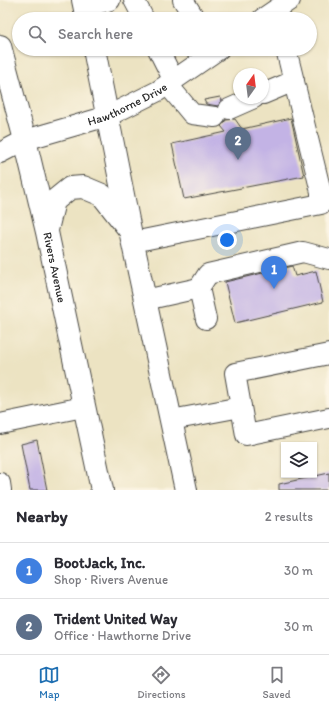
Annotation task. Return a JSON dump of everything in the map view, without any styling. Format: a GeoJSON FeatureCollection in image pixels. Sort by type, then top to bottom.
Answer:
{"type":"FeatureCollection","features":[{"type":"Feature","properties":{"kind":"main road","name":"Rivers Avenue"},"geometry":{"type":"LineString","coordinates":[[0,46],[25,140],[47,232],[83,407],[102,490]]}},
{"type":"Feature","properties":{"kind":"main road"},"geometry":{"type":"LineString","coordinates":[[95,56],[131,236],[186,490]]}},
{"type":"Feature","properties":{"kind":"main road"},"geometry":{"type":"LineString","coordinates":[[47,232],[54,201],[70,188],[83,187],[102,195],[131,236]]}},
{"type":"Feature","properties":{"kind":"street"},"geometry":{"type":"LineString","coordinates":[[85,9],[110,0]]}},
{"type":"Feature","properties":{"kind":"street"},"geometry":{"type":"LineString","coordinates":[[134,0],[140,12]]}},
{"type":"Feature","properties":{"kind":"street"},"geometry":{"type":"LineString","coordinates":[[183,0],[191,12]]}},
{"type":"Feature","properties":{"kind":"street"},"geometry":{"type":"LineString","coordinates":[[161,56],[171,83],[192,114],[222,113],[241,104]]}},
{"type":"Feature","properties":{"kind":"street","name":"Hawthorne Drive"},"geometry":{"type":"LineString","coordinates":[[0,152],[25,140],[108,116],[158,91],[208,56]]}},
{"type":"Feature","properties":{"kind":"street"},"geometry":{"type":"LineString","coordinates":[[131,236],[325,204],[288,56]]}},
{"type":"Feature","properties":{"kind":"street"},"geometry":{"type":"LineString","coordinates":[[269,91],[294,81]]}},
{"type":"Feature","properties":{"kind":"street"},"geometry":{"type":"LineString","coordinates":[[145,300],[199,288],[208,274],[302,252],[329,259]]}},
{"type":"Feature","properties":{"kind":"street"},"geometry":{"type":"LineString","coordinates":[[199,288],[206,319]]}},
{"type":"Feature","properties":{"kind":"street"},"geometry":{"type":"LineString","coordinates":[[329,354],[235,373],[246,436],[329,418]]}},
{"type":"Feature","properties":{"kind":"street"},"geometry":{"type":"LineString","coordinates":[[0,424],[83,407]]}},
{"type":"Feature","properties":{"kind":"street"},"geometry":{"type":"LineString","coordinates":[[171,420],[241,407]]}},
{"type":"Feature","properties":{"kind":"street"},"geometry":{"type":"LineString","coordinates":[[0,483],[1,490]]}},
{"type":"Feature","properties":{"kind":"building"},"geometry":{"type":"Polygon","coordinates":[[[220,97],[222,100],[218,106],[206,104],[204,100],[220,97]]]}},
{"type":"Feature","properties":{"kind":"building"},"geometry":{"type":"Polygon","coordinates":[[[291,118],[304,176],[184,199],[172,144],[226,132],[221,126],[226,120],[235,119],[242,129],[291,118]]]}},
{"type":"Feature","properties":{"kind":"building"},"geometry":{"type":"Polygon","coordinates":[[[292,266],[295,276],[316,271],[323,302],[235,323],[225,282],[292,266]]]}},
{"type":"Feature","properties":{"kind":"building"},"geometry":{"type":"Polygon","coordinates":[[[37,440],[47,490],[30,490],[21,444],[37,440]]]}},
{"type":"Feature","properties":{"kind":"building"},"geometry":{"type":"Polygon","coordinates":[[[329,473],[329,490],[279,490],[279,484],[306,478],[317,478],[317,476],[329,473]]]}},
{"type":"Feature","properties":{"kind":"place","name":"Trident United Way"},"geometry":{"type":"Point","coordinates":[238,160]}},
{"type":"Feature","properties":{"kind":"place","name":"BootJack, Inc."},"geometry":{"type":"Point","coordinates":[274,289]}}]}
